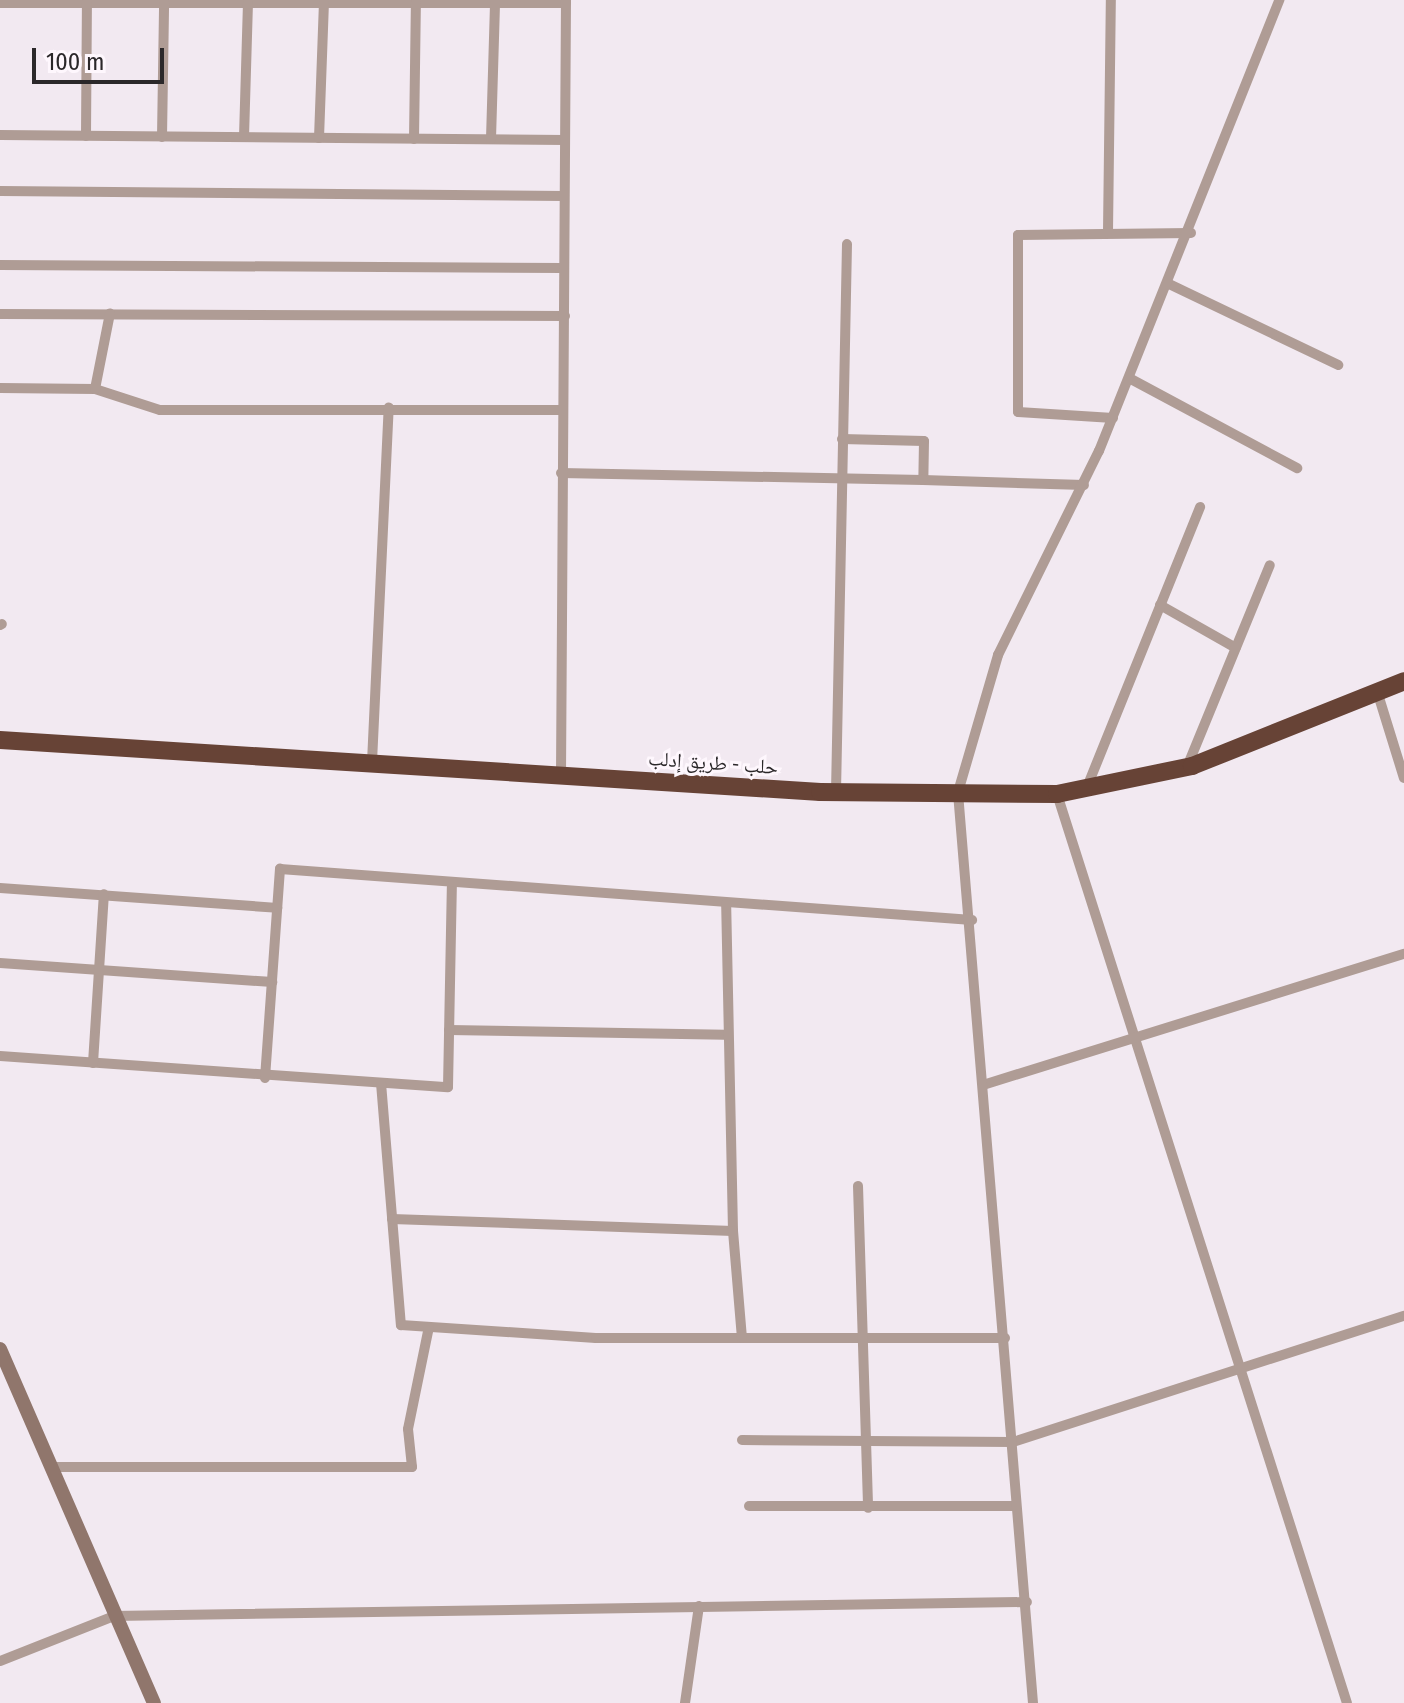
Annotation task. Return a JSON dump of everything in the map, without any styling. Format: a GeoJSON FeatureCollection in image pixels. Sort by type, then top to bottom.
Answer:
{"type":"FeatureCollection","features":[{"type":"Feature","properties":{"kind":"highway","name":"حلب - طريق إدلب"},"geometry":{"type":"LineString","coordinates":[[0,740],[836,792],[1057,794],[1187,767],[1404,681]]}},
{"type":"Feature","properties":{"kind":"street"},"geometry":{"type":"LineString","coordinates":[[1108,232],[1111,0]]}},
{"type":"Feature","properties":{"kind":"street"},"geometry":{"type":"LineString","coordinates":[[1033,1703],[972,920],[958,792],[998,655],[1084,485],[1113,418],[1167,283],[1191,233],[1279,0]]}},
{"type":"Feature","properties":{"kind":"street"},"geometry":{"type":"LineString","coordinates":[[0,3],[566,2],[561,774]]}},
{"type":"Feature","properties":{"kind":"street"},"geometry":{"type":"LineString","coordinates":[[86,136],[87,3]]}},
{"type":"Feature","properties":{"kind":"street"},"geometry":{"type":"LineString","coordinates":[[162,137],[164,3]]}},
{"type":"Feature","properties":{"kind":"street"},"geometry":{"type":"LineString","coordinates":[[244,137],[248,3]]}},
{"type":"Feature","properties":{"kind":"street"},"geometry":{"type":"LineString","coordinates":[[319,138],[324,3]]}},
{"type":"Feature","properties":{"kind":"street"},"geometry":{"type":"LineString","coordinates":[[414,139],[416,3]]}},
{"type":"Feature","properties":{"kind":"street"},"geometry":{"type":"LineString","coordinates":[[491,139],[495,3]]}},
{"type":"Feature","properties":{"kind":"street"},"geometry":{"type":"LineString","coordinates":[[0,135],[565,140]]}},
{"type":"Feature","properties":{"kind":"street"},"geometry":{"type":"LineString","coordinates":[[0,191],[564,196]]}},
{"type":"Feature","properties":{"kind":"street"},"geometry":{"type":"LineString","coordinates":[[1113,418],[1018,412],[1018,235],[1191,233]]}},
{"type":"Feature","properties":{"kind":"street"},"geometry":{"type":"LineString","coordinates":[[836,792],[847,244]]}},
{"type":"Feature","properties":{"kind":"street"},"geometry":{"type":"LineString","coordinates":[[0,265],[563,268]]}},
{"type":"Feature","properties":{"kind":"street"},"geometry":{"type":"LineString","coordinates":[[1167,283],[1338,365]]}},
{"type":"Feature","properties":{"kind":"street"},"geometry":{"type":"LineString","coordinates":[[95,389],[110,313]]}},
{"type":"Feature","properties":{"kind":"street"},"geometry":{"type":"LineString","coordinates":[[0,314],[565,316]]}},
{"type":"Feature","properties":{"kind":"street"},"geometry":{"type":"LineString","coordinates":[[1129,378],[1297,468]]}},
{"type":"Feature","properties":{"kind":"street"},"geometry":{"type":"LineString","coordinates":[[0,388],[95,389],[160,410],[389,407],[562,410]]}},
{"type":"Feature","properties":{"kind":"street"},"geometry":{"type":"LineString","coordinates":[[372,762],[389,407]]}},
{"type":"Feature","properties":{"kind":"street"},"geometry":{"type":"LineString","coordinates":[[842,439],[924,441],[923,480]]}},
{"type":"Feature","properties":{"kind":"street"},"geometry":{"type":"LineString","coordinates":[[561,473],[1084,485]]}},
{"type":"Feature","properties":{"kind":"street"},"geometry":{"type":"LineString","coordinates":[[1087,787],[1200,507]]}},
{"type":"Feature","properties":{"kind":"street"},"geometry":{"type":"LineString","coordinates":[[1187,767],[1270,565]]}},
{"type":"Feature","properties":{"kind":"street"},"geometry":{"type":"LineString","coordinates":[[1160,605],[1236,648]]}},
{"type":"Feature","properties":{"kind":"street"},"geometry":{"type":"LineString","coordinates":[[1377,691],[1404,778]]}},
{"type":"Feature","properties":{"kind":"street"},"geometry":{"type":"LineString","coordinates":[[1057,794],[1244,1368],[1347,1703]]}},
{"type":"Feature","properties":{"kind":"street"},"geometry":{"type":"LineString","coordinates":[[265,1078],[280,869],[452,887],[972,920]]}},
{"type":"Feature","properties":{"kind":"street"},"geometry":{"type":"LineString","coordinates":[[0,1056],[265,1078],[448,1087],[452,887]]}},
{"type":"Feature","properties":{"kind":"street"},"geometry":{"type":"LineString","coordinates":[[0,888],[277,908]]}},
{"type":"Feature","properties":{"kind":"street"},"geometry":{"type":"LineString","coordinates":[[93,1063],[104,894]]}},
{"type":"Feature","properties":{"kind":"street"},"geometry":{"type":"LineString","coordinates":[[726,904],[725,1035],[733,1231],[742,1338]]}},
{"type":"Feature","properties":{"kind":"street"},"geometry":{"type":"LineString","coordinates":[[983,1085],[1404,954]]}},
{"type":"Feature","properties":{"kind":"street"},"geometry":{"type":"LineString","coordinates":[[0,963],[272,982]]}},
{"type":"Feature","properties":{"kind":"street"},"geometry":{"type":"LineString","coordinates":[[449,1030],[725,1035]]}},
{"type":"Feature","properties":{"kind":"street"},"geometry":{"type":"LineString","coordinates":[[381,1083],[401,1325],[742,1338],[1005,1338]]}},
{"type":"Feature","properties":{"kind":"street"},"geometry":{"type":"LineString","coordinates":[[858,1186],[868,1508]]}},
{"type":"Feature","properties":{"kind":"street"},"geometry":{"type":"LineString","coordinates":[[392,1219],[733,1231]]}},
{"type":"Feature","properties":{"kind":"street"},"geometry":{"type":"LineString","coordinates":[[742,1440],[1013,1442],[1404,1316]]}},
{"type":"Feature","properties":{"kind":"street"},"geometry":{"type":"LineString","coordinates":[[52,1467],[412,1467],[408,1429],[429,1327]]}},
{"type":"Feature","properties":{"kind":"street"},"geometry":{"type":"LineString","coordinates":[[0,1349],[5,1373],[52,1467],[154,1703]]}},
{"type":"Feature","properties":{"kind":"street"},"geometry":{"type":"LineString","coordinates":[[749,1506],[1016,1506]]}},
{"type":"Feature","properties":{"kind":"street"},"geometry":{"type":"LineString","coordinates":[[0,1661],[114,1616],[1027,1602]]}},
{"type":"Feature","properties":{"kind":"street"},"geometry":{"type":"LineString","coordinates":[[685,1703],[699,1606]]}}]}
